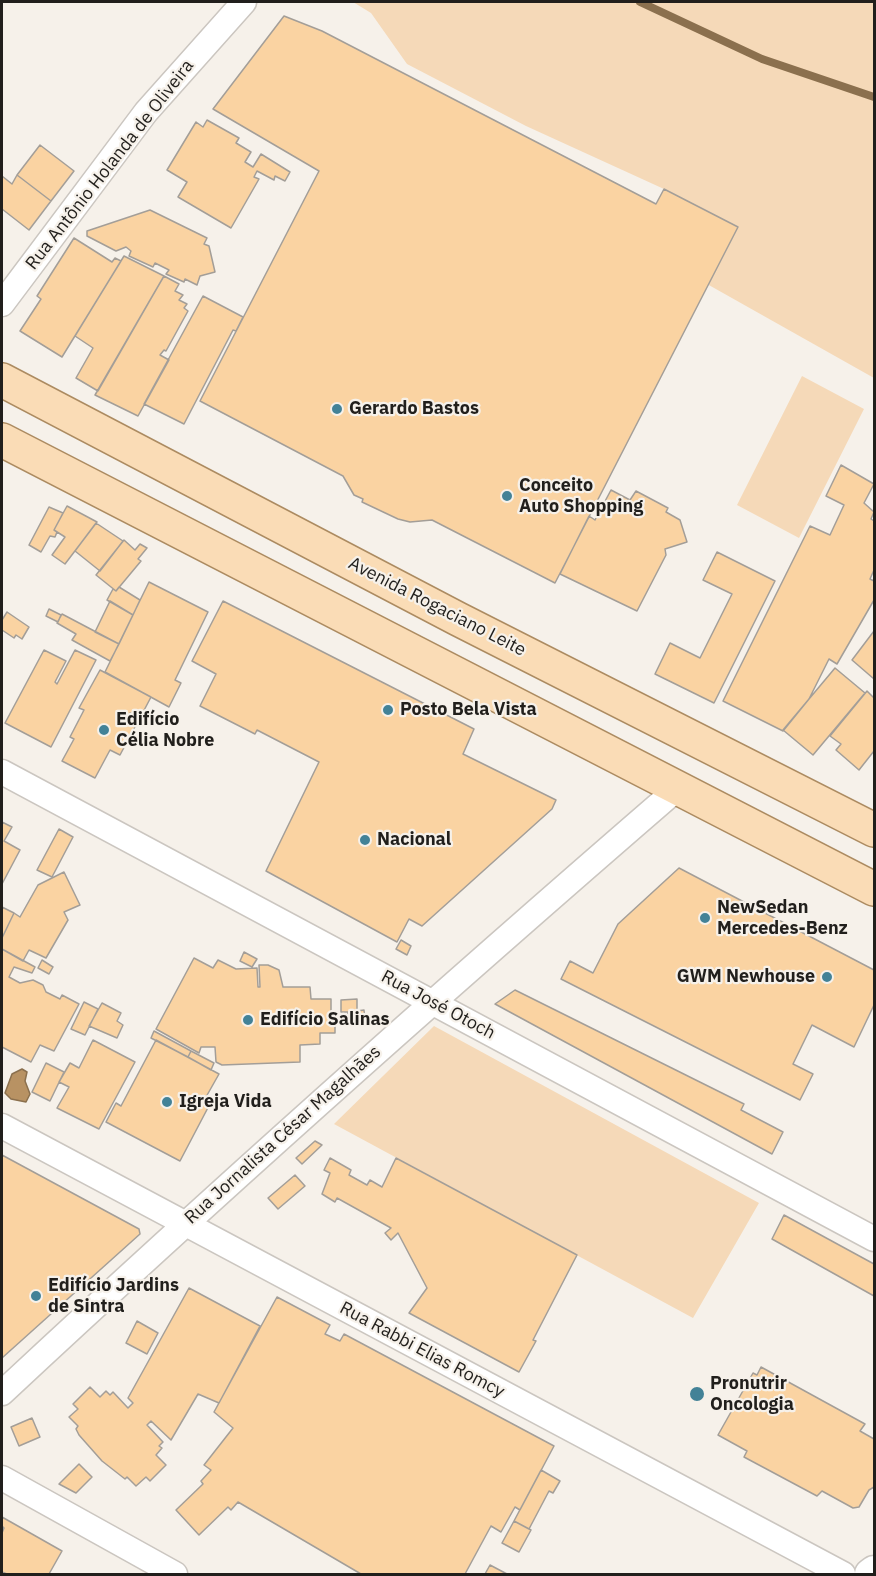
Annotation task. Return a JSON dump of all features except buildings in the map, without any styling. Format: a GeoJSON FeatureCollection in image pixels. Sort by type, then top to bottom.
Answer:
{"type":"FeatureCollection","features":[{"type":"Feature","properties":{"kind":"main road","name":"Avenida Rogaciano Leite"},"geometry":{"type":"LineString","coordinates":[[2,380],[400,589],[874,830]]}},
{"type":"Feature","properties":{"kind":"main road"},"geometry":{"type":"LineString","coordinates":[[2,440],[230,560],[874,889]]}},
{"type":"Feature","properties":{"kind":"main road"},"geometry":{"type":"LineString","coordinates":[[230,560],[249,555],[262,544],[261,525],[254,513]]}},
{"type":"Feature","properties":{"kind":"main road"},"geometry":{"type":"LineString","coordinates":[[378,634],[368,615],[371,601],[379,593],[400,589]]}},
{"type":"Feature","properties":{"kind":"street","name":"Rua Antônio Holanda de Oliveira"},"geometry":{"type":"LineString","coordinates":[[2,304],[146,112],[244,2]]}},
{"type":"Feature","properties":{"kind":"street","name":"Rua José Otoch"},"geometry":{"type":"LineString","coordinates":[[2,772],[874,1239]]}},
{"type":"Feature","properties":{"kind":"street","name":"Rua Jornalista César Magalhães"},"geometry":{"type":"LineString","coordinates":[[2,1393],[184,1224],[431,1002],[678,788]]}},
{"type":"Feature","properties":{"kind":"street","name":"Rua Rabbi Elias Romcy"},"geometry":{"type":"LineString","coordinates":[[2,1126],[843,1575]]}},
{"type":"Feature","properties":{"kind":"street"},"geometry":{"type":"LineString","coordinates":[[2,1478],[175,1575]]}},
{"type":"Feature","properties":{"kind":"street"},"geometry":{"type":"LineString","coordinates":[[870,1575],[874,1571]]}},
{"type":"Feature","properties":{"kind":"shaded area"},"geometry":{"type":"Polygon","coordinates":[[[353,2],[874,2],[874,378],[707,284],[738,227],[664,189],[526,126],[407,64],[371,13],[353,2]]]}},
{"type":"Feature","properties":{"kind":"shaded area"},"geometry":{"type":"Polygon","coordinates":[[[802,376],[864,409],[799,538],[737,505],[802,376]]]}},
{"type":"Feature","properties":{"kind":"shaded area"},"geometry":{"type":"Polygon","coordinates":[[[434,1026],[759,1203],[693,1318],[334,1124],[434,1026]]]}},
{"type":"Feature","properties":{"kind":"shaded area"},"geometry":{"type":"Polygon","coordinates":[[[22,1069],[27,1072],[25,1081],[30,1094],[26,1102],[11,1099],[5,1093],[12,1074],[22,1069]]]}},
{"type":"Feature","properties":{"kind":"waterway"},"geometry":{"type":"LineString","coordinates":[[640,2],[762,59],[874,97]]}},
{"type":"Feature","properties":{"kind":"place","name":"Gerardo Bastos"},"geometry":{"type":"Point","coordinates":[337,409]}},
{"type":"Feature","properties":{"kind":"place","name":"Conceito Auto Shopping"},"geometry":{"type":"Point","coordinates":[507,496]}},
{"type":"Feature","properties":{"kind":"place","name":"Posto Bela Vista"},"geometry":{"type":"Point","coordinates":[388,710]}},
{"type":"Feature","properties":{"kind":"place","name":"Edifício Célia Nobre"},"geometry":{"type":"Point","coordinates":[104,730]}},
{"type":"Feature","properties":{"kind":"place","name":"Nacional"},"geometry":{"type":"Point","coordinates":[365,840]}},
{"type":"Feature","properties":{"kind":"place","name":"NewSedan Mercedes-Benz"},"geometry":{"type":"Point","coordinates":[705,918]}},
{"type":"Feature","properties":{"kind":"place","name":"GWM Newhouse"},"geometry":{"type":"Point","coordinates":[827,977]}},
{"type":"Feature","properties":{"kind":"place","name":"Edifício Salinas"},"geometry":{"type":"Point","coordinates":[248,1020]}},
{"type":"Feature","properties":{"kind":"place","name":"Igreja Vida"},"geometry":{"type":"Point","coordinates":[167,1102]}},
{"type":"Feature","properties":{"kind":"place","name":"Edifício Jardins de Sintra"},"geometry":{"type":"Point","coordinates":[36,1296]}},
{"type":"Feature","properties":{"kind":"place","name":"Pronutrir Oncologia"},"geometry":{"type":"Point","coordinates":[697,1394]}}]}
